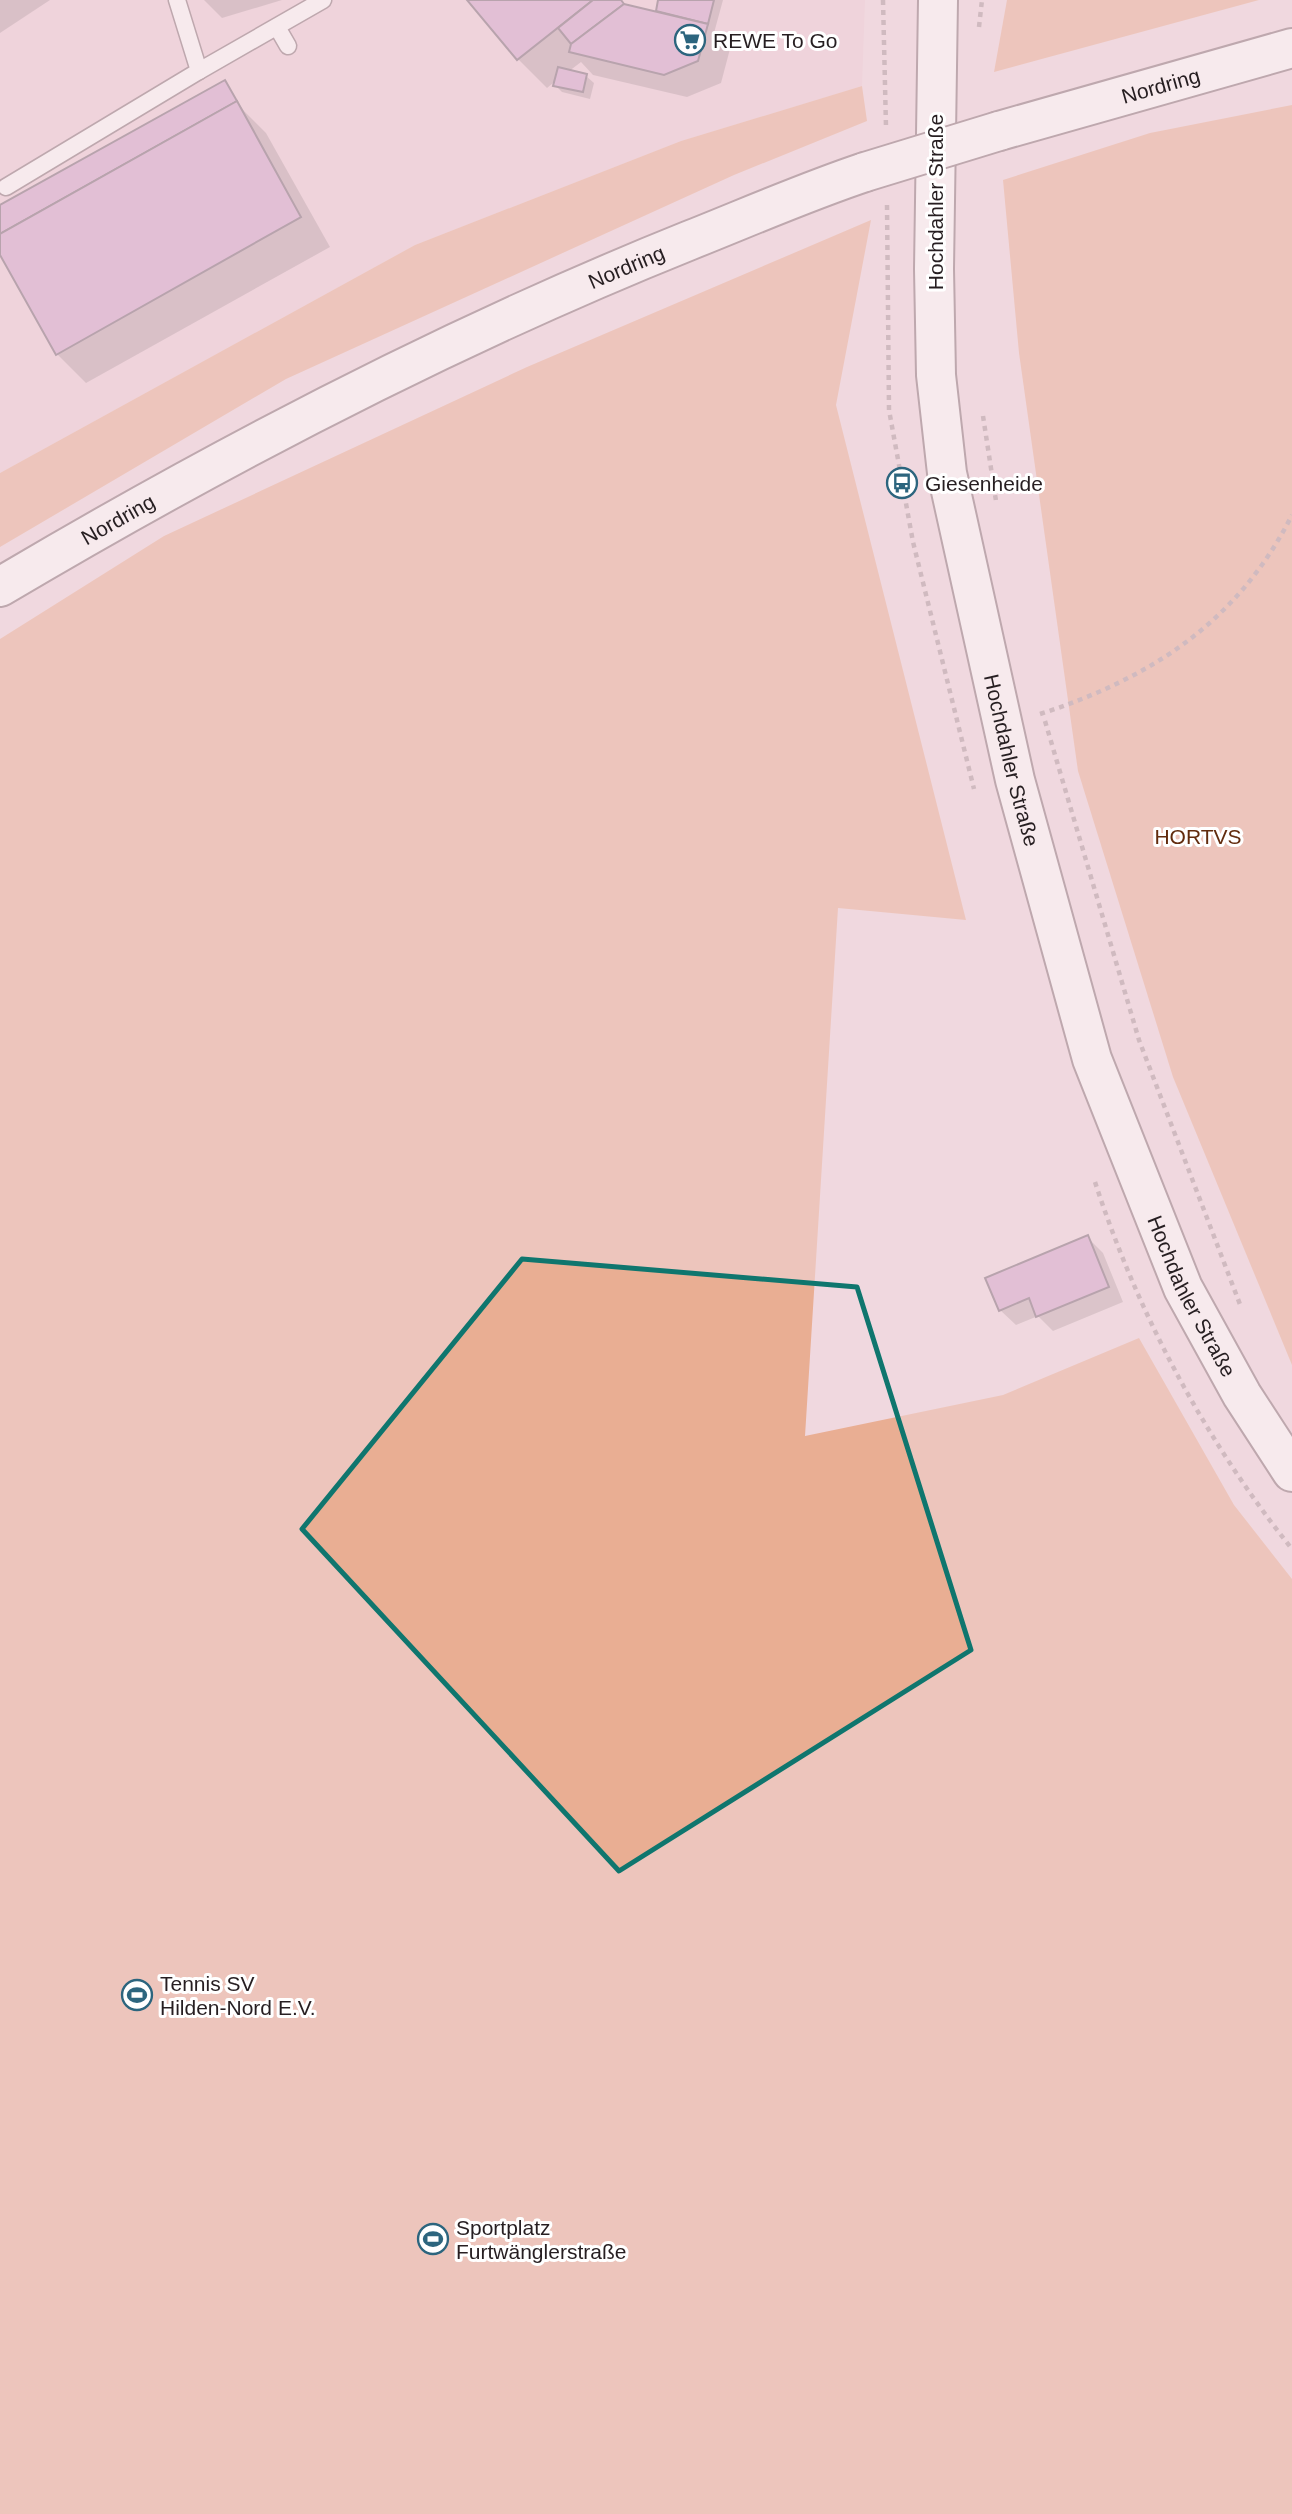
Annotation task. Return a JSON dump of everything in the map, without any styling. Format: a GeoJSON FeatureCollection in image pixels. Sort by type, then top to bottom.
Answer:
{"type":"FeatureCollection","features":[{"type":"Feature","properties":{"kind":"main road","name":"Hochdahler Straße"},"geometry":{"type":"LineString","coordinates":[[939,0],[934,269],[936,374],[947,473],[1003,727],[1092,1059],[1183,1289],[1242,1395],[1292,1472]]}},
{"type":"Feature","properties":{"kind":"main road","name":"Nordring"},"geometry":{"type":"LineString","coordinates":[[0,587],[221,461],[421,359],[594,279],[865,172],[1292,47]]}},
{"type":"Feature","properties":{"kind":"lane"},"geometry":{"type":"LineString","coordinates":[[177,0],[198,71]]}},
{"type":"Feature","properties":{"kind":"lane"},"geometry":{"type":"LineString","coordinates":[[6,187],[198,71],[323,0]]}},
{"type":"Feature","properties":{"kind":"lane"},"geometry":{"type":"LineString","coordinates":[[277,27],[288,46]]}},
{"type":"Feature","properties":{"kind":"path"},"geometry":{"type":"LineString","coordinates":[[888,410],[902,483]]}},
{"type":"Feature","properties":{"kind":"path"},"geometry":{"type":"LineString","coordinates":[[986,437],[998,510]]}},
{"type":"Feature","properties":{"kind":"path"},"geometry":{"type":"LineString","coordinates":[[1003,727],[1089,698],[1180,649],[1217,619],[1273,552],[1292,514]]}},
{"type":"Feature","properties":{"kind":"path"},"geometry":{"type":"LineString","coordinates":[[1040,701],[1139,1040],[1245,1316]]}},
{"type":"Feature","properties":{"kind":"highlighted area"},"geometry":{"type":"Polygon","coordinates":[[[522,1259],[857,1287],[971,1650],[619,1871],[302,1529],[522,1259]]]}},
{"type":"Feature","properties":{"kind":"shaded area"},"geometry":{"type":"Polygon","coordinates":[[[0,0],[865,0],[862,86],[681,141],[415,245],[0,473],[0,0]]]}},
{"type":"Feature","properties":{"kind":"green space"},"geometry":{"type":"Polygon","coordinates":[[[1007,0],[1259,0],[994,72],[1007,0]]]}},
{"type":"Feature","properties":{"kind":"green space"},"geometry":{"type":"Polygon","coordinates":[[[862,86],[867,121],[734,175],[286,379],[0,547],[0,473],[415,245],[681,141],[862,86]]]}},
{"type":"Feature","properties":{"kind":"green space","name":"HORTVS"},"geometry":{"type":"Polygon","coordinates":[[[1292,105],[1292,1365],[1173,1077],[1078,771],[1019,353],[1003,180],[1150,133],[1292,105]]]}},
{"type":"Feature","properties":{"kind":"green space"},"geometry":{"type":"Polygon","coordinates":[[[871,220],[836,405],[966,920],[838,908],[805,1436],[1003,1395],[1139,1338],[1234,1505],[1292,1579],[1292,2514],[0,2514],[0,639],[164,536],[527,367],[871,220]]]}},
{"type":"Feature","properties":{"kind":"building"},"geometry":{"type":"Polygon","coordinates":[[[467,0],[593,0],[517,60],[467,0]]]}},
{"type":"Feature","properties":{"kind":"building"},"geometry":{"type":"Polygon","coordinates":[[[593,0],[621,0],[624,4],[571,44],[558,28],[593,0]]]}},
{"type":"Feature","properties":{"kind":"building"},"geometry":{"type":"Polygon","coordinates":[[[658,0],[714,0],[708,24],[656,11],[658,0]]]}},
{"type":"Feature","properties":{"kind":"building"},"geometry":{"type":"Polygon","coordinates":[[[624,4],[708,24],[698,61],[664,75],[569,52],[571,44],[624,4]]]}},
{"type":"Feature","properties":{"kind":"building"},"geometry":{"type":"Polygon","coordinates":[[[558,67],[587,74],[583,92],[553,86],[558,67]]]}},
{"type":"Feature","properties":{"kind":"building"},"geometry":{"type":"Polygon","coordinates":[[[225,80],[237,101],[0,234],[0,205],[225,80]]]}},
{"type":"Feature","properties":{"kind":"building"},"geometry":{"type":"Polygon","coordinates":[[[237,101],[301,217],[56,355],[0,255],[0,234],[237,101]]]}},
{"type":"Feature","properties":{"kind":"building"},"geometry":{"type":"Polygon","coordinates":[[[1088,1235],[1109,1287],[1036,1317],[1029,1298],[999,1311],[985,1278],[1088,1235]]]}},
{"type":"Feature","properties":{"kind":"place","name":"REWE To Go"},"geometry":{"type":"Point","coordinates":[690,40]}},
{"type":"Feature","properties":{"kind":"place","name":"Giesenheide"},"geometry":{"type":"Point","coordinates":[902,483]}},
{"type":"Feature","properties":{"kind":"place","name":"Tennis SV Hilden-Nord E.V."},"geometry":{"type":"Point","coordinates":[137,1995]}},
{"type":"Feature","properties":{"kind":"place","name":"Sportplatz Furtwänglerstraße"},"geometry":{"type":"Point","coordinates":[433,2239]}}]}
